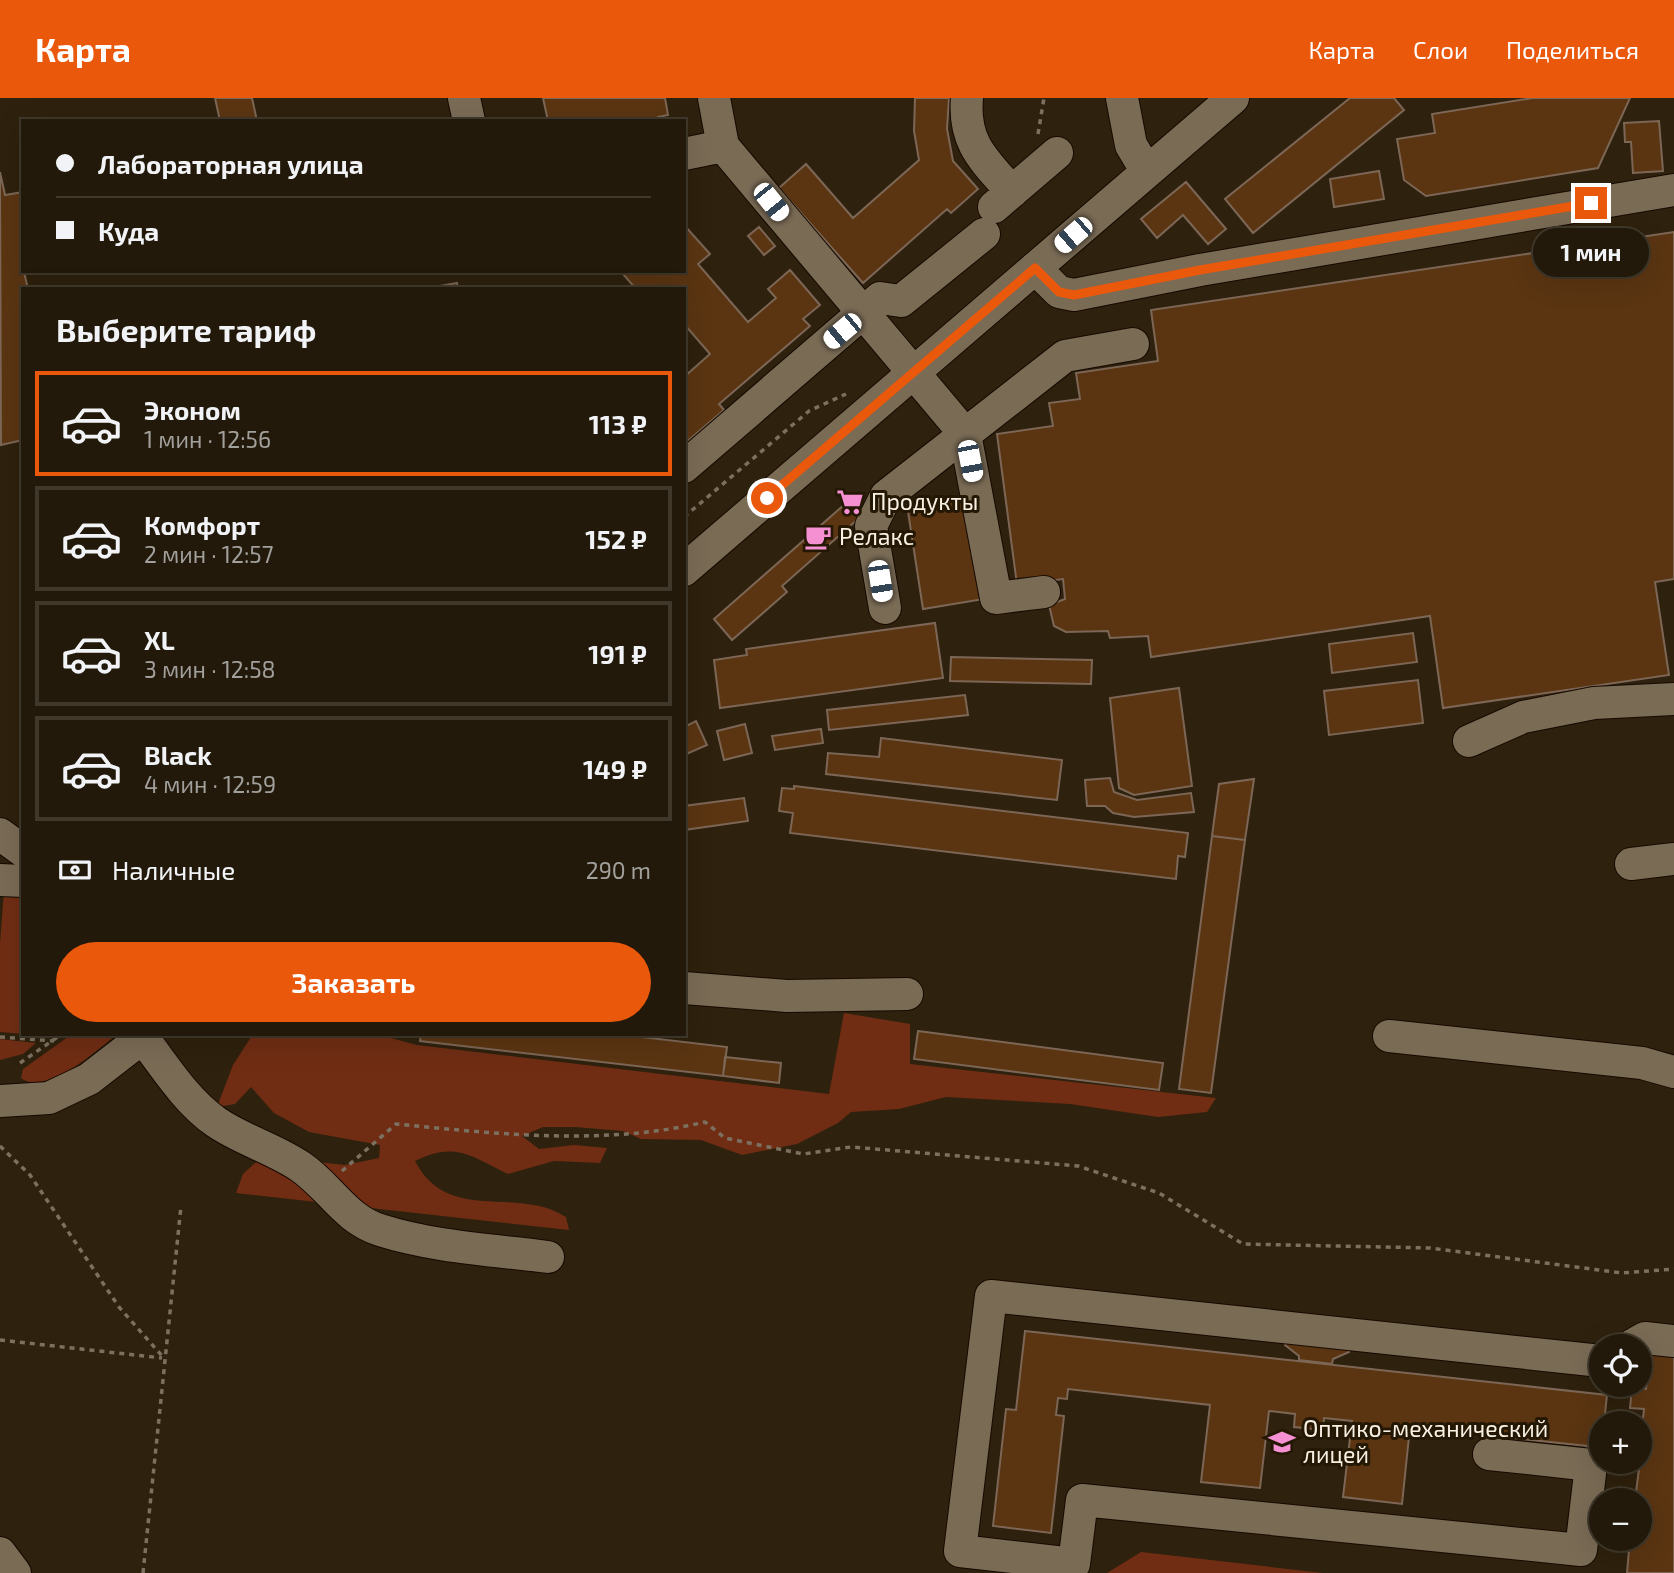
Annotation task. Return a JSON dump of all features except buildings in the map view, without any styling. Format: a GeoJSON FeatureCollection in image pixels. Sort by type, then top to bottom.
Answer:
{"type":"FeatureCollection","features":[{"type":"Feature","properties":{"kind":"street"},"geometry":{"type":"LineString","coordinates":[[464,98],[468,119]]}},
{"type":"Feature","properties":{"kind":"street"},"geometry":{"type":"LineString","coordinates":[[714,98],[723,146],[965,434],[996,598],[1044,592]]}},
{"type":"Feature","properties":{"kind":"street"},"geometry":{"type":"LineString","coordinates":[[968,98],[965,117],[971,141],[997,211]]}},
{"type":"Feature","properties":{"kind":"street"},"geometry":{"type":"LineString","coordinates":[[1122,98],[1131,145],[1147,172]]}},
{"type":"Feature","properties":{"kind":"street"},"geometry":{"type":"LineString","coordinates":[[686,568],[1233,98]]}},
{"type":"Feature","properties":{"kind":"street"},"geometry":{"type":"LineString","coordinates":[[686,154],[723,146]]}},
{"type":"Feature","properties":{"kind":"street"},"geometry":{"type":"LineString","coordinates":[[686,465],[880,298],[901,301],[1057,153]]}},
{"type":"Feature","properties":{"kind":"street"},"geometry":{"type":"LineString","coordinates":[[1035,268],[1059,292],[1074,295],[1200,270],[1674,190]]}},
{"type":"Feature","properties":{"kind":"street"},"geometry":{"type":"LineString","coordinates":[[885,608],[871,526],[877,509],[887,496],[1065,356],[1133,344]]}},
{"type":"Feature","properties":{"kind":"street"},"geometry":{"type":"LineString","coordinates":[[1469,741],[1523,717],[1594,703],[1674,699]]}},
{"type":"Feature","properties":{"kind":"street"},"geometry":{"type":"LineString","coordinates":[[0,834],[21,850]]}},
{"type":"Feature","properties":{"kind":"street"},"geometry":{"type":"LineString","coordinates":[[1631,864],[1674,859]]}},
{"type":"Feature","properties":{"kind":"street"},"geometry":{"type":"LineString","coordinates":[[0,880],[21,881]]}},
{"type":"Feature","properties":{"kind":"street"},"geometry":{"type":"LineString","coordinates":[[686,988],[787,996],[907,994]]}},
{"type":"Feature","properties":{"kind":"street"},"geometry":{"type":"LineString","coordinates":[[0,1101],[49,1098],[89,1079],[145,1036],[196,1105],[217,1123],[301,1167],[322,1184],[347,1213],[377,1229],[420,1240],[548,1257]]}},
{"type":"Feature","properties":{"kind":"street"},"geometry":{"type":"LineString","coordinates":[[1389,1036],[1642,1063],[1674,1072]]}},
{"type":"Feature","properties":{"kind":"street"},"geometry":{"type":"LineString","coordinates":[[1489,1454],[1591,1465],[1581,1550],[1539,1560],[1082,1500],[1074,1564],[960,1551],[991,1296],[1589,1361]]}},
{"type":"Feature","properties":{"kind":"street"},"geometry":{"type":"LineString","coordinates":[[1652,1339],[1674,1341]]}},
{"type":"Feature","properties":{"kind":"street"},"geometry":{"type":"LineString","coordinates":[[0,1553],[15,1573]]}},
{"type":"Feature","properties":{"kind":"path"},"geometry":{"type":"LineString","coordinates":[[686,515],[809,411],[853,391]]}},
{"type":"Feature","properties":{"kind":"path"},"geometry":{"type":"LineString","coordinates":[[20,1063],[60,1036]]}},
{"type":"Feature","properties":{"kind":"path"},"geometry":{"type":"LineString","coordinates":[[0,1037],[54,1041]]}},
{"type":"Feature","properties":{"kind":"path"},"geometry":{"type":"LineString","coordinates":[[322,1184],[354,1163],[396,1124],[492,1134],[564,1136],[660,1133],[705,1122],[725,1138],[803,1154],[851,1147],[1078,1166],[1159,1193],[1243,1244],[1430,1248],[1622,1273],[1674,1269]]}},
{"type":"Feature","properties":{"kind":"path"},"geometry":{"type":"LineString","coordinates":[[0,1146],[30,1175],[118,1307],[164,1358]]}},
{"type":"Feature","properties":{"kind":"path"},"geometry":{"type":"LineString","coordinates":[[143,1573],[181,1206]]}},
{"type":"Feature","properties":{"kind":"path"},"geometry":{"type":"LineString","coordinates":[[0,1340],[164,1358]]}},
{"type":"Feature","properties":{"kind":"shaded area"},"geometry":{"type":"Polygon","coordinates":[[[21,890],[21,1034],[0,1032],[0,943],[4,891],[21,890]]]}},
{"type":"Feature","properties":{"kind":"shaded area"},"geometry":{"type":"Polygon","coordinates":[[[844,1013],[910,1024],[910,1064],[1216,1098],[1207,1112],[1158,1117],[1070,1104],[946,1097],[899,1109],[851,1112],[838,1123],[797,1144],[742,1155],[701,1140],[641,1139],[623,1131],[543,1127],[522,1136],[539,1149],[574,1145],[607,1148],[600,1163],[554,1161],[508,1174],[463,1153],[441,1152],[415,1161],[429,1180],[445,1192],[464,1198],[547,1208],[566,1217],[569,1230],[236,1193],[243,1174],[263,1156],[345,1165],[379,1158],[380,1145],[309,1132],[274,1113],[251,1087],[235,1104],[217,1107],[233,1065],[252,1036],[383,1036],[417,1045],[829,1094],[844,1013]]]}},
{"type":"Feature","properties":{"kind":"shaded area"},"geometry":{"type":"Polygon","coordinates":[[[69,1036],[115,1036],[71,1069],[44,1081],[31,1082],[21,1078],[23,1069],[69,1036]]]}},
{"type":"Feature","properties":{"kind":"shaded area"},"geometry":{"type":"Polygon","coordinates":[[[0,1039],[36,1043],[23,1054],[0,1060],[0,1039]]]}},
{"type":"Feature","properties":{"kind":"shaded area"},"geometry":{"type":"Polygon","coordinates":[[[1141,1552],[1323,1573],[1107,1573],[1141,1552]]]}},
{"type":"Feature","properties":{"kind":"place","name":"Продукты"},"geometry":{"type":"Point","coordinates":[850,502]}},
{"type":"Feature","properties":{"kind":"place","name":"Релакс"},"geometry":{"type":"Point","coordinates":[818,537]}},
{"type":"Feature","properties":{"kind":"place","name":"Оптико-механический лицей"},"geometry":{"type":"Point","coordinates":[1282,1442]}},
{"type":"Feature","properties":{"kind":"route"},"geometry":{"type":"LineString","coordinates":[[767,498],[1035,268],[1059,292],[1074,295],[1200,270],[1591,203]]}}]}
